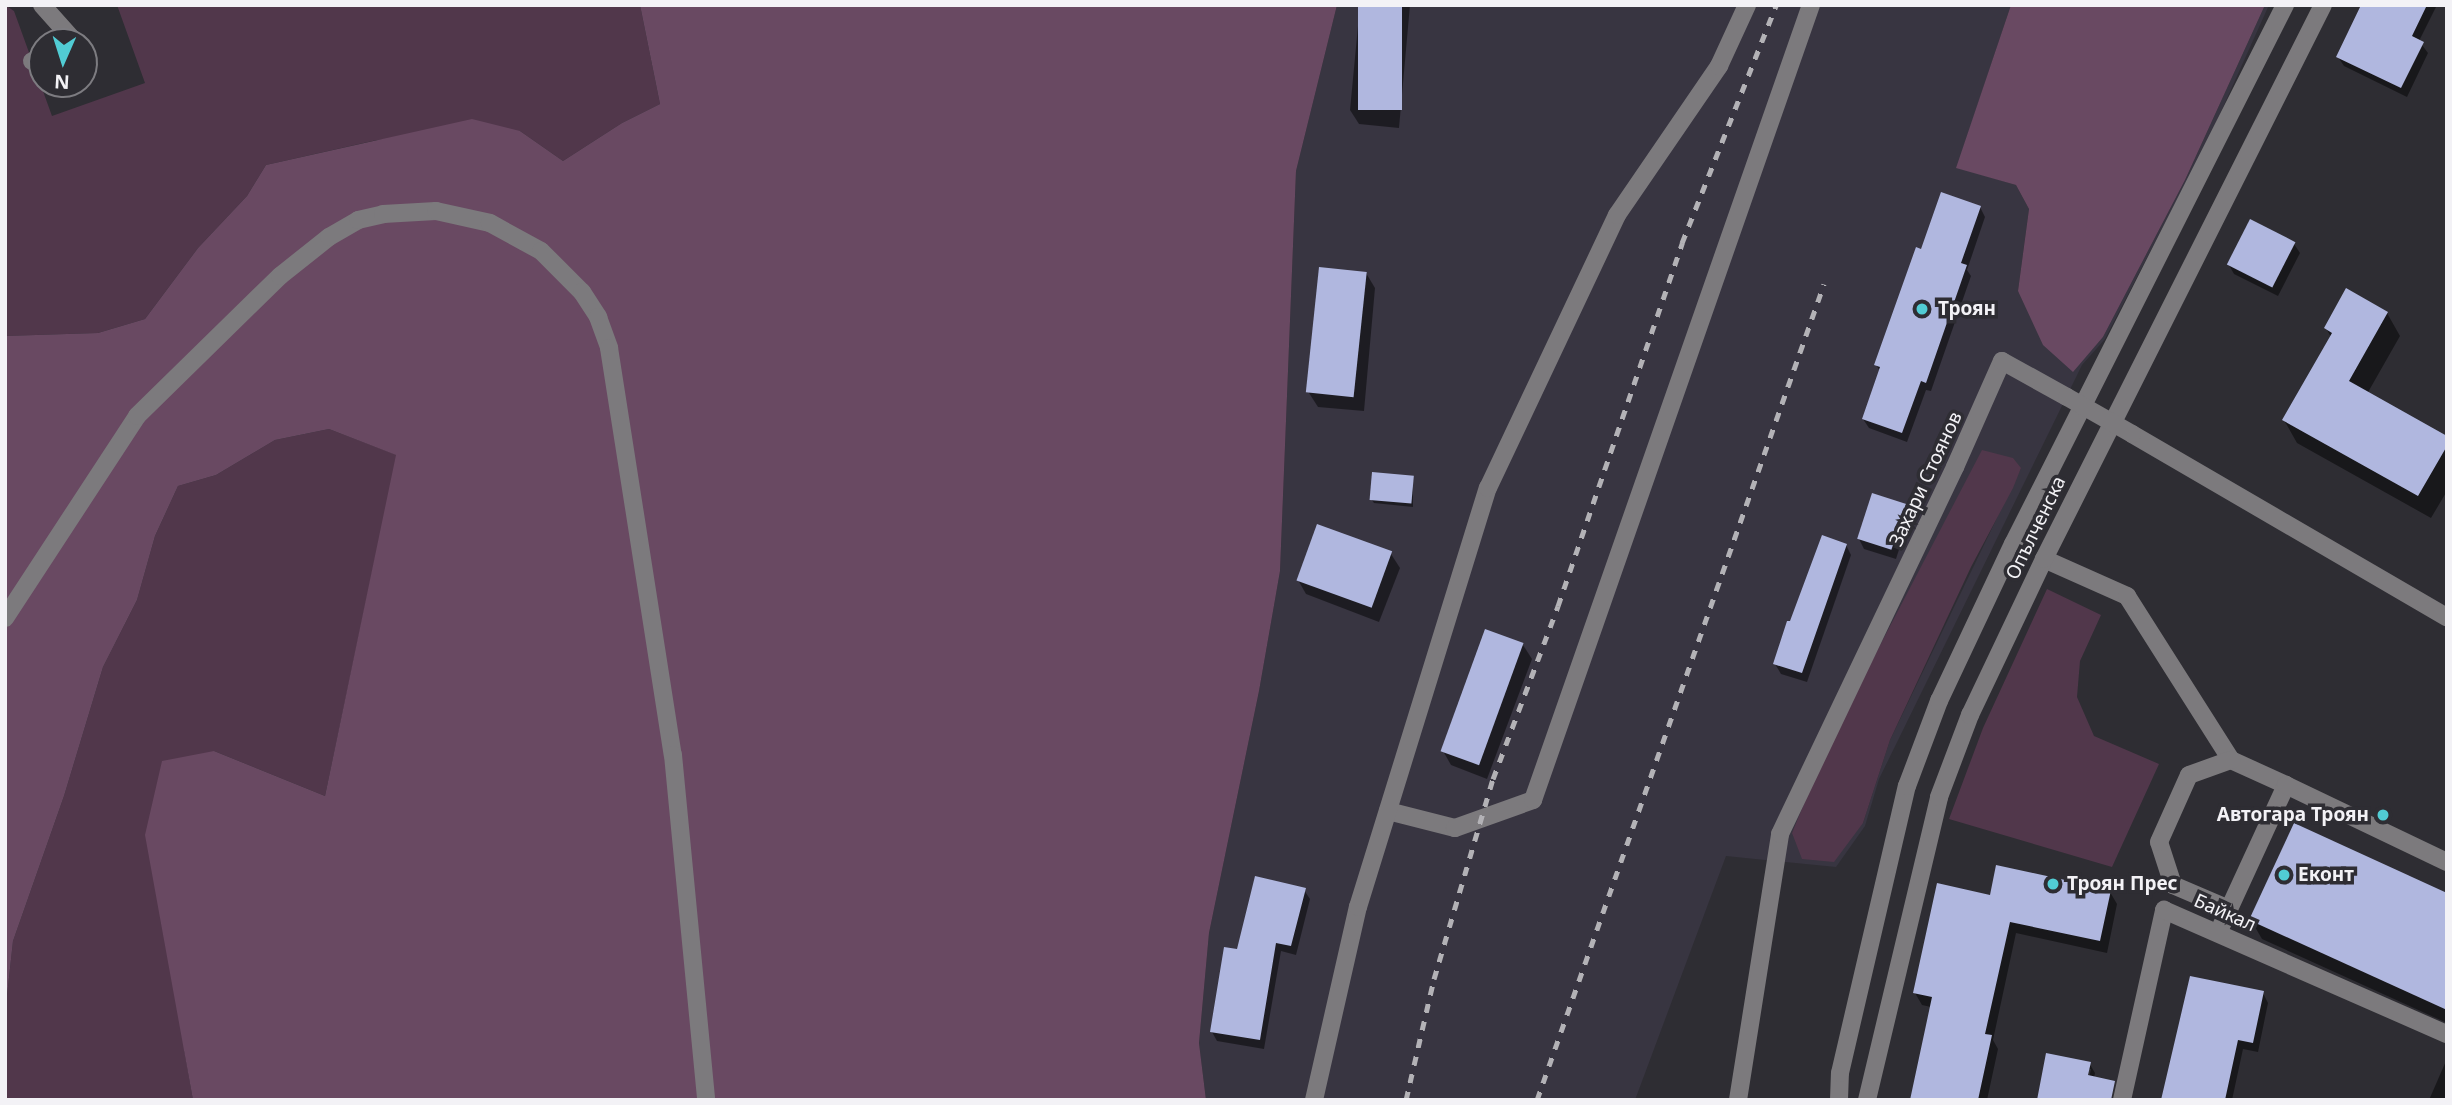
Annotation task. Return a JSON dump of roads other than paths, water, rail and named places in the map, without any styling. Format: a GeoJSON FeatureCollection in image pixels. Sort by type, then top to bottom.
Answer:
{"type":"FeatureCollection","features":[{"type":"Feature","properties":{"kind":"street"},"geometry":{"type":"LineString","coordinates":[[42,5],[63,28]]}},
{"type":"Feature","properties":{"kind":"street"},"geometry":{"type":"LineString","coordinates":[[1314,1100],[1357,907],[1488,488],[1618,215],[1718,66],[1747,5]]}},
{"type":"Feature","properties":{"kind":"street"},"geometry":{"type":"LineString","coordinates":[[1388,811],[1455,828],[1533,800],[1811,5]]}},
{"type":"Feature","properties":{"kind":"street","name":"Опълченска"},"geometry":{"type":"LineString","coordinates":[[1839,1100],[1840,1073],[1907,786],[1939,701],[2013,544],[2285,5]]}},
{"type":"Feature","properties":{"kind":"street","name":"Опълченска"},"geometry":{"type":"LineString","coordinates":[[1867,1100],[1939,797],[1970,715],[2044,559],[2323,5]]}},
{"type":"Feature","properties":{"kind":"street"},"geometry":{"type":"LineString","coordinates":[[5,618],[137,416],[280,276],[329,237],[358,220],[383,214],[436,211],[490,223],[541,251],[582,292],[597,317],[609,348],[673,755],[706,1100]]}},
{"type":"Feature","properties":{"kind":"street","name":"Захари Стоянов"},"geometry":{"type":"LineString","coordinates":[[1738,1100],[1780,834],[1955,467],[2002,361],[2447,617]]}},
{"type":"Feature","properties":{"kind":"street"},"geometry":{"type":"LineString","coordinates":[[2044,559],[2127,596],[2231,760],[2447,862]]}},
{"type":"Feature","properties":{"kind":"street"},"geometry":{"type":"LineString","coordinates":[[2229,909],[2173,885],[2160,842],[2189,775],[2231,760]]}},
{"type":"Feature","properties":{"kind":"street"},"geometry":{"type":"LineString","coordinates":[[2218,933],[2286,785]]}},
{"type":"Feature","properties":{"kind":"street","name":"Байкал"},"geometry":{"type":"LineString","coordinates":[[2122,1100],[2164,910],[2447,1034]]}},
{"type":"Feature","properties":{"kind":"railway"},"geometry":{"type":"LineString","coordinates":[[1406,1100],[1434,979],[1493,779],[1558,606],[1682,243],[1776,5]]}},
{"type":"Feature","properties":{"kind":"railway"},"geometry":{"type":"LineString","coordinates":[[1537,1100],[1824,284]]}},
{"type":"Feature","properties":{"kind":"place","name":"Троян"},"geometry":{"type":"Point","coordinates":[1922,309]}},
{"type":"Feature","properties":{"kind":"place","name":"Автогара Троян"},"geometry":{"type":"Point","coordinates":[2383,815]}},
{"type":"Feature","properties":{"kind":"place","name":"Еконт"},"geometry":{"type":"Point","coordinates":[2284,875]}},
{"type":"Feature","properties":{"kind":"place","name":"Троян Прес"},"geometry":{"type":"Point","coordinates":[2053,884]}}]}
